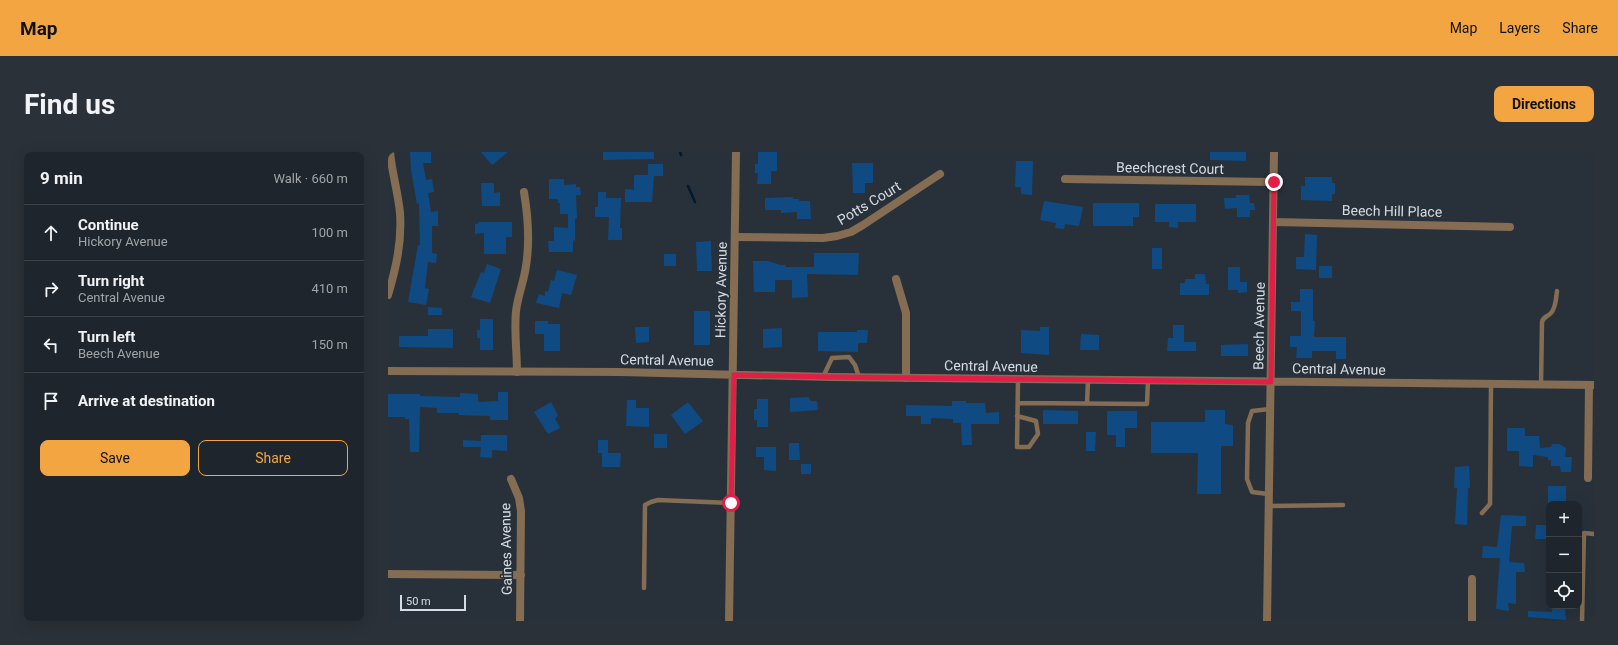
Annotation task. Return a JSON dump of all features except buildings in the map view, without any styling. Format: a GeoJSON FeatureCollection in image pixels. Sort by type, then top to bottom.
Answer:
{"type":"FeatureCollection","features":[{"type":"Feature","properties":{"kind":"street"},"geometry":{"type":"LineString","coordinates":[[388,295],[397,266],[400,242],[400,212],[392,172],[390,152]]}},
{"type":"Feature","properties":{"kind":"street","name":"Hickory Avenue"},"geometry":{"type":"LineString","coordinates":[[729,621],[734,375],[736,152]]}},
{"type":"Feature","properties":{"kind":"street","name":"Beech Avenue"},"geometry":{"type":"LineString","coordinates":[[1267,621],[1274,152]]}},
{"type":"Feature","properties":{"kind":"street","name":"Potts Court"},"geometry":{"type":"LineString","coordinates":[[735,237],[823,238],[851,232],[940,174]]}},
{"type":"Feature","properties":{"kind":"street","name":"Beechcrest Court"},"geometry":{"type":"LineString","coordinates":[[1065,180],[1274,182]]}},
{"type":"Feature","properties":{"kind":"street"},"geometry":{"type":"LineString","coordinates":[[517,372],[515,326],[516,308],[526,267],[528,251],[524,192]]}},
{"type":"Feature","properties":{"kind":"street"},"geometry":{"type":"LineString","coordinates":[[388,200],[397,199]]}},
{"type":"Feature","properties":{"kind":"street","name":"Beech Hill Place"},"geometry":{"type":"LineString","coordinates":[[1273,222],[1510,227]]}},
{"type":"Feature","properties":{"kind":"street"},"geometry":{"type":"LineString","coordinates":[[896,279],[906,313],[906,378]]}},
{"type":"Feature","properties":{"kind":"street","name":"Central Avenue"},"geometry":{"type":"LineString","coordinates":[[388,371],[620,372],[823,377],[1591,385]]}},
{"type":"Feature","properties":{"kind":"street"},"geometry":{"type":"LineString","coordinates":[[1588,478],[1591,385]]}},
{"type":"Feature","properties":{"kind":"street","name":"Gaines Avenue"},"geometry":{"type":"LineString","coordinates":[[511,479],[519,498],[521,511],[520,621]]}},
{"type":"Feature","properties":{"kind":"street"},"geometry":{"type":"LineString","coordinates":[[388,574],[521,575]]}},
{"type":"Feature","properties":{"kind":"street"},"geometry":{"type":"LineString","coordinates":[[1472,579],[1472,621]]}},
{"type":"Feature","properties":{"kind":"lane"},"geometry":{"type":"LineString","coordinates":[[1541,384],[1542,322],[1554,308],[1557,291]]}},
{"type":"Feature","properties":{"kind":"lane"},"geometry":{"type":"LineString","coordinates":[[823,377],[832,358],[849,357],[855,365],[859,377]]}},
{"type":"Feature","properties":{"kind":"lane"},"geometry":{"type":"LineString","coordinates":[[1017,416],[1036,421],[1038,434],[1029,447],[1017,447],[1017,416],[1018,379]]}},
{"type":"Feature","properties":{"kind":"lane"},"geometry":{"type":"LineString","coordinates":[[1087,404],[1088,380]]}},
{"type":"Feature","properties":{"kind":"lane"},"geometry":{"type":"LineString","coordinates":[[1018,403],[1147,404],[1148,380]]}},
{"type":"Feature","properties":{"kind":"lane"},"geometry":{"type":"LineString","coordinates":[[1482,513],[1490,504],[1491,384]]}},
{"type":"Feature","properties":{"kind":"lane"},"geometry":{"type":"LineString","coordinates":[[1268,494],[1252,492],[1247,478],[1248,423],[1252,410],[1270,409]]}},
{"type":"Feature","properties":{"kind":"lane"},"geometry":{"type":"LineString","coordinates":[[644,588],[645,505],[658,500],[731,503]]}},
{"type":"Feature","properties":{"kind":"lane"},"geometry":{"type":"LineString","coordinates":[[1268,506],[1344,505]]}},
{"type":"Feature","properties":{"kind":"lane"},"geometry":{"type":"LineString","coordinates":[[1582,621],[1584,534],[1594,534]]}},
{"type":"Feature","properties":{"kind":"waterway"},"geometry":{"type":"LineString","coordinates":[[688,186],[695,202]]}},
{"type":"Feature","properties":{"kind":"route"},"geometry":{"type":"LineString","coordinates":[[731,503],[734,375],[1271,382],[1274,182]]}}]}
